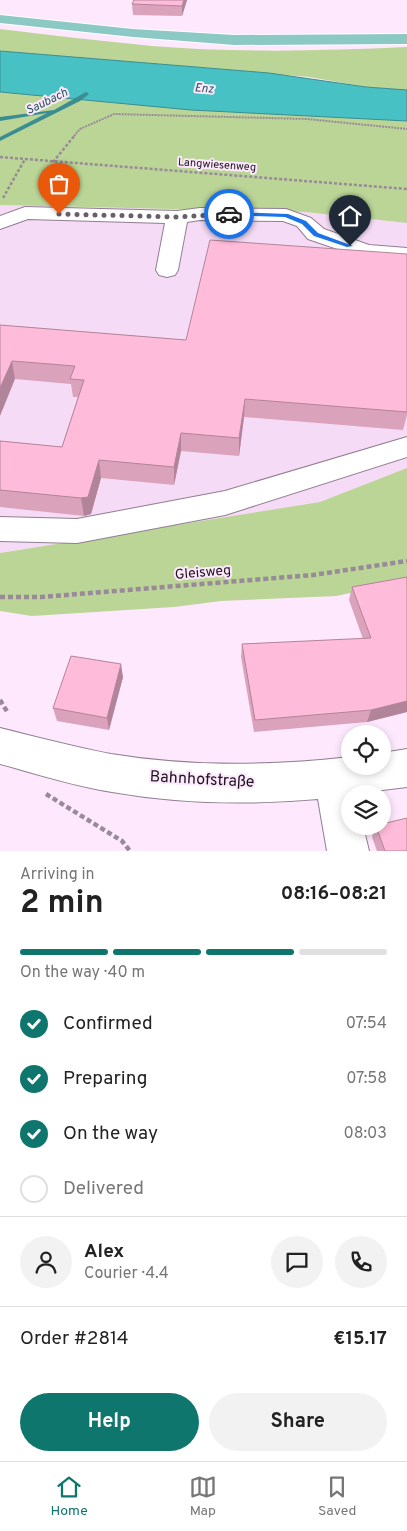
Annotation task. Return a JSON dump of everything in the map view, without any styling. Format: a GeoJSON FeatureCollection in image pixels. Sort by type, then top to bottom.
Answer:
{"type":"FeatureCollection","features":[{"type":"Feature","properties":{"kind":"main road"},"geometry":{"type":"LineString","coordinates":[[0,19],[132,33],[225,40],[407,39]]}},
{"type":"Feature","properties":{"kind":"street"},"geometry":{"type":"LineString","coordinates":[[0,223],[25,213],[177,217],[200,214],[286,215],[304,222],[316,234],[366,251],[407,255]]}},
{"type":"Feature","properties":{"kind":"street"},"geometry":{"type":"LineString","coordinates":[[167,270],[177,217]]}},
{"type":"Feature","properties":{"kind":"street"},"geometry":{"type":"LineString","coordinates":[[0,529],[77,530],[225,503],[407,447]]}},
{"type":"Feature","properties":{"kind":"street","name":"Bahnhofstraße"},"geometry":{"type":"LineString","coordinates":[[0,746],[110,773],[164,780],[219,784],[334,780],[407,768]]}},
{"type":"Feature","properties":{"kind":"street"},"geometry":{"type":"LineString","coordinates":[[334,780],[348,851]]}},
{"type":"Feature","properties":{"kind":"path"},"geometry":{"type":"LineString","coordinates":[[53,162],[80,129],[114,114],[307,119],[407,129]]}},
{"type":"Feature","properties":{"kind":"path","name":"Langwiesenweg"},"geometry":{"type":"LineString","coordinates":[[0,157],[407,189]]}},
{"type":"Feature","properties":{"kind":"path"},"geometry":{"type":"LineString","coordinates":[[0,203],[25,159]]}},
{"type":"Feature","properties":{"kind":"path","name":"Gleisweg"},"geometry":{"type":"LineString","coordinates":[[0,596],[41,597],[313,575],[407,561]]}},
{"type":"Feature","properties":{"kind":"path"},"geometry":{"type":"LineString","coordinates":[[100,828],[122,841],[130,851]]}},
{"type":"Feature","properties":{"kind":"shaded area"},"geometry":{"type":"Polygon","coordinates":[[[0,205],[305,212],[407,223],[407,468],[320,502],[0,553],[0,205]]]}},
{"type":"Feature","properties":{"kind":"green space"},"geometry":{"type":"Polygon","coordinates":[[[0,29],[152,46],[215,50],[407,47],[407,90],[366,87],[309,77],[0,51],[0,29]]]}},
{"type":"Feature","properties":{"kind":"green space"},"geometry":{"type":"Polygon","coordinates":[[[0,92],[407,121],[407,223],[305,212],[0,205],[0,92]]]}},
{"type":"Feature","properties":{"kind":"green space"},"geometry":{"type":"Polygon","coordinates":[[[407,468],[407,581],[336,596],[221,601],[174,607],[32,616],[0,611],[0,553],[320,502],[407,468]]]}},
{"type":"Feature","properties":{"kind":"water","name":"Enz"},"geometry":{"type":"Polygon","coordinates":[[[0,51],[269,73],[366,87],[407,90],[407,121],[191,110],[0,92],[0,51]]]}},
{"type":"Feature","properties":{"kind":"building"},"geometry":{"type":"Polygon","coordinates":[[[134,0],[184,0],[182,6],[132,4],[134,0]]]}},
{"type":"Feature","properties":{"kind":"building"},"geometry":{"type":"Polygon","coordinates":[[[210,240],[407,254],[407,412],[245,399],[239,438],[181,433],[174,467],[99,460],[88,497],[81,498],[0,490],[0,441],[62,447],[84,380],[70,379],[75,366],[12,361],[0,388],[0,325],[186,340],[210,240]]]}},
{"type":"Feature","properties":{"kind":"building"},"geometry":{"type":"Polygon","coordinates":[[[407,577],[407,701],[371,710],[255,720],[242,644],[371,638],[352,587],[407,577]]]}},
{"type":"Feature","properties":{"kind":"building"},"geometry":{"type":"Polygon","coordinates":[[[71,656],[121,664],[107,718],[53,708],[71,656]]]}},
{"type":"Feature","properties":{"kind":"building"},"geometry":{"type":"Polygon","coordinates":[[[407,818],[407,851],[385,851],[379,835],[391,835],[391,822],[407,818]]]}},
{"type":"Feature","properties":{"kind":"waterway","name":"Saubach"},"geometry":{"type":"LineString","coordinates":[[0,139],[78,100],[86,94]]}},
{"type":"Feature","properties":{"kind":"waterway"},"geometry":{"type":"LineString","coordinates":[[0,119],[52,111]]}},
{"type":"Feature","properties":{"kind":"way so far"},"geometry":{"type":"LineString","coordinates":[[59,214],[177,217],[200,214],[229,214]]}},
{"type":"Feature","properties":{"kind":"route"},"geometry":{"type":"LineString","coordinates":[[229,214],[286,215],[304,222],[316,234],[350,246]]}}]}
